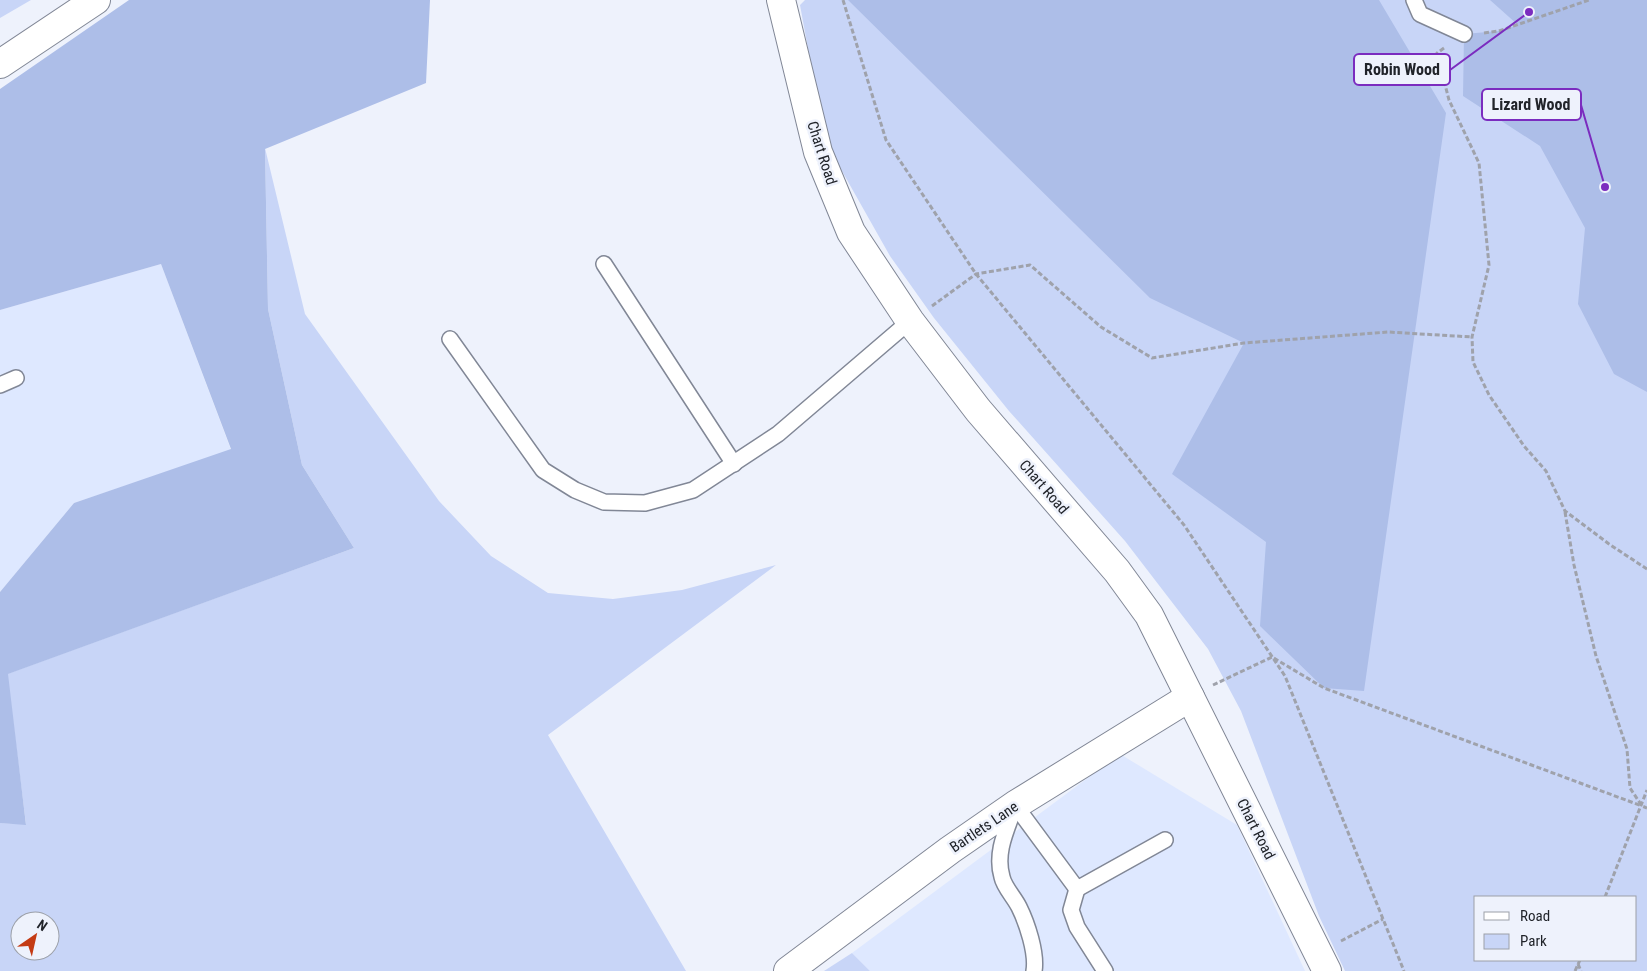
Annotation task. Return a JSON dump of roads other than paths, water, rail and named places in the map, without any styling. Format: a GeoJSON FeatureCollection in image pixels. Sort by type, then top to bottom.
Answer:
{"type":"FeatureCollection","features":[{"type":"Feature","properties":{"kind":"street"},"geometry":{"type":"LineString","coordinates":[[0,64],[96,0]]}},
{"type":"Feature","properties":{"kind":"street","name":"Chart Road"},"geometry":{"type":"LineString","coordinates":[[781,0],[818,152],[851,232],[910,321],[978,410],[1117,571],[1149,615],[1323,962]]}},
{"type":"Feature","properties":{"kind":"street","name":"Bartlets Lane"},"geometry":{"type":"LineString","coordinates":[[788,971],[950,850],[1015,805],[1190,697]]}},
{"type":"Feature","properties":{"kind":"lane"},"geometry":{"type":"LineString","coordinates":[[1414,0],[1420,14],[1464,34]]}},
{"type":"Feature","properties":{"kind":"lane"},"geometry":{"type":"LineString","coordinates":[[604,264],[734,464]]}},
{"type":"Feature","properties":{"kind":"lane"},"geometry":{"type":"LineString","coordinates":[[450,338],[543,470],[575,490],[604,502],[645,503],[694,490],[778,434],[910,321]]}},
{"type":"Feature","properties":{"kind":"lane"},"geometry":{"type":"LineString","coordinates":[[0,385],[16,378]]}},
{"type":"Feature","properties":{"kind":"lane"},"geometry":{"type":"LineString","coordinates":[[1015,805],[1077,889]]}},
{"type":"Feature","properties":{"kind":"lane"},"geometry":{"type":"LineString","coordinates":[[1015,805],[1000,846],[1002,877],[1020,908],[1032,943],[1034,971]]}},
{"type":"Feature","properties":{"kind":"lane"},"geometry":{"type":"LineString","coordinates":[[1106,971],[1077,927],[1071,910],[1077,889],[1165,840]]}},
{"type":"Feature","properties":{"kind":"place","name":"Robin Wood"},"geometry":{"type":"Point","coordinates":[1529,12]}},
{"type":"Feature","properties":{"kind":"place","name":"Lizard Wood"},"geometry":{"type":"Point","coordinates":[1605,187]}}]}
